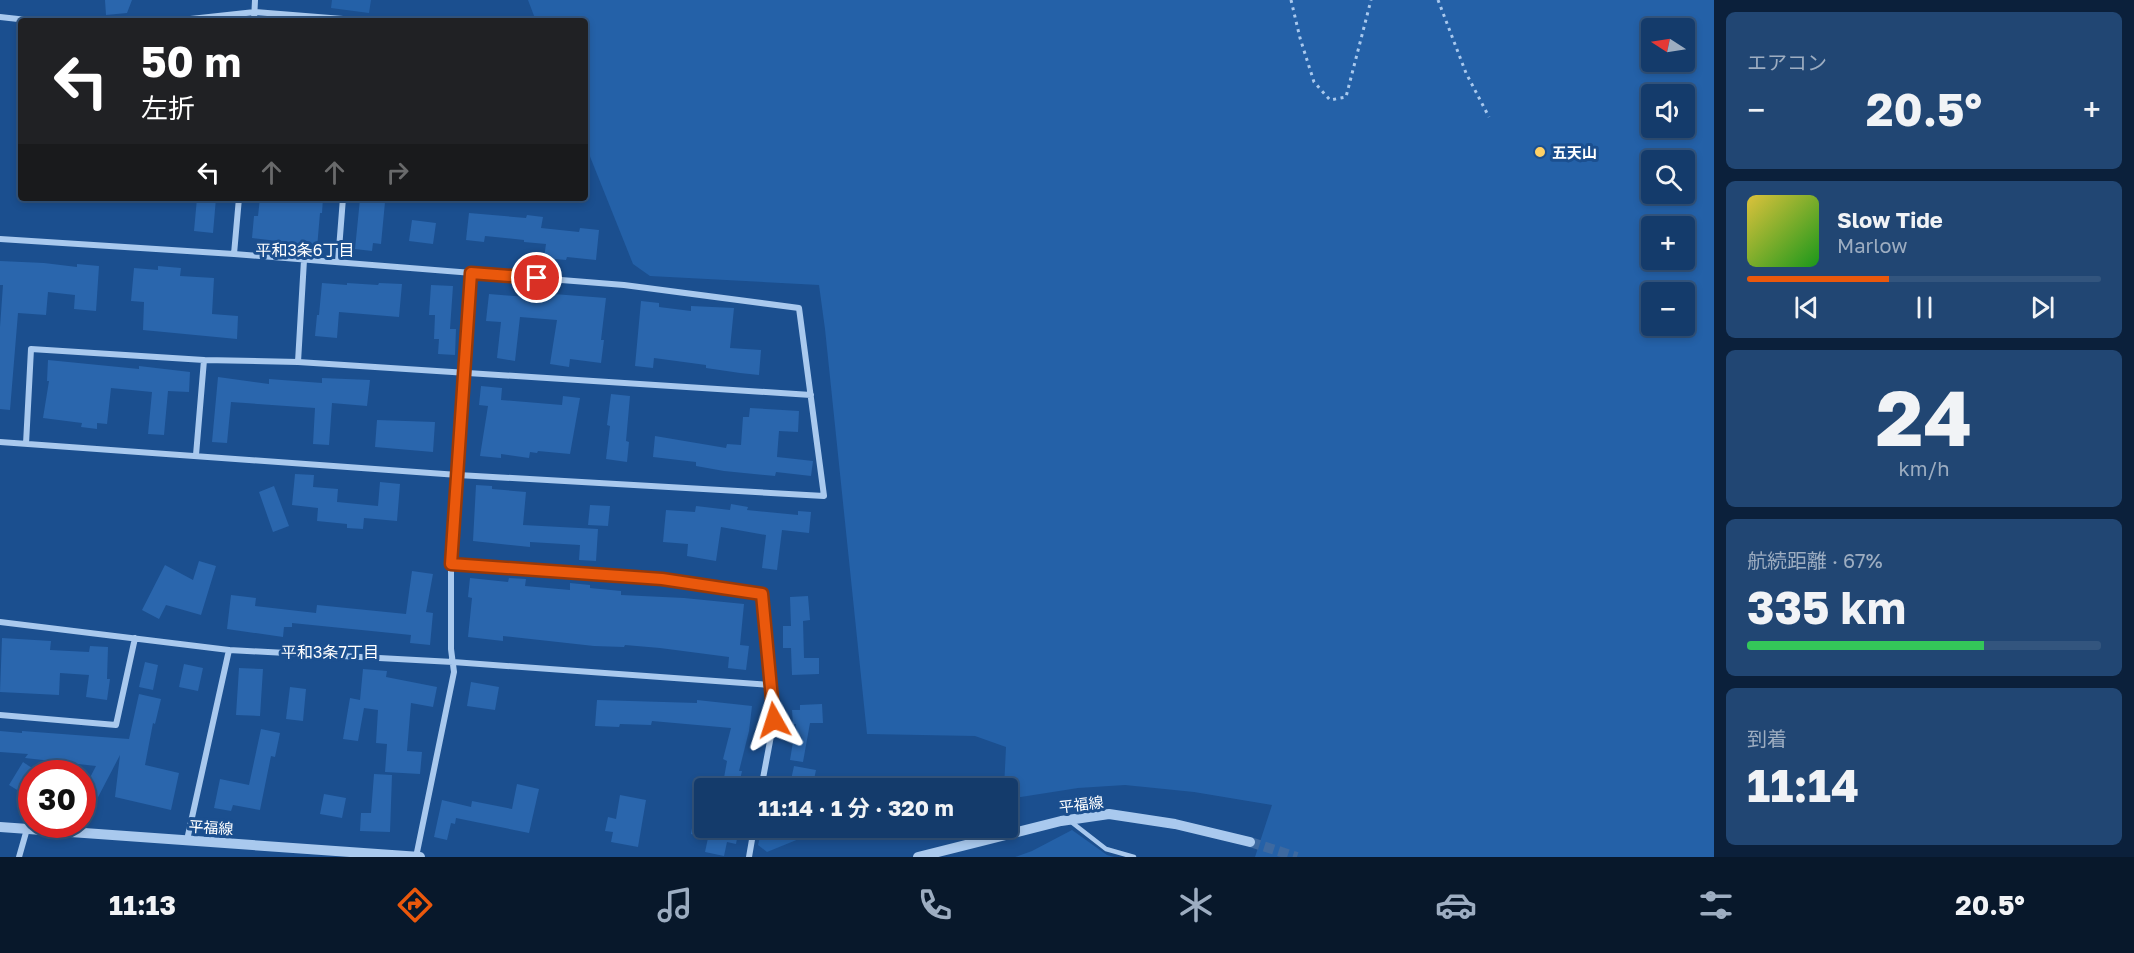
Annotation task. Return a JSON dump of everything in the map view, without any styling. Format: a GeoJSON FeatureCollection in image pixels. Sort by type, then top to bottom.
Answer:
{"type":"FeatureCollection","features":[{"type":"Feature","properties":{"kind":"street"},"geometry":{"type":"LineString","coordinates":[[254,18],[255,0]]}},
{"type":"Feature","properties":{"kind":"street"},"geometry":{"type":"LineString","coordinates":[[200,18],[255,12],[323,18]]}},
{"type":"Feature","properties":{"kind":"street"},"geometry":{"type":"LineString","coordinates":[[0,17],[18,19]]}},
{"type":"Feature","properties":{"kind":"street"},"geometry":{"type":"LineString","coordinates":[[234,254],[238,201]]}},
{"type":"Feature","properties":{"kind":"street"},"geometry":{"type":"LineString","coordinates":[[338,262],[343,201]]}},
{"type":"Feature","properties":{"kind":"street"},"geometry":{"type":"LineString","coordinates":[[0,239],[234,254],[624,285],[799,308],[824,496],[458,475],[0,442]]}},
{"type":"Feature","properties":{"kind":"street"},"geometry":{"type":"LineString","coordinates":[[297,362],[304,260]]}},
{"type":"Feature","properties":{"kind":"street"},"geometry":{"type":"LineString","coordinates":[[418,857],[454,672],[451,649],[451,564],[471,273]]}},
{"type":"Feature","properties":{"kind":"street"},"geometry":{"type":"LineString","coordinates":[[26,444],[31,349],[204,360],[297,362],[811,395]]}},
{"type":"Feature","properties":{"kind":"street"},"geometry":{"type":"LineString","coordinates":[[196,455],[204,360]]}},
{"type":"Feature","properties":{"kind":"street"},"geometry":{"type":"LineString","coordinates":[[451,564],[662,579],[762,594],[774,720],[763,778]]}},
{"type":"Feature","properties":{"kind":"street"},"geometry":{"type":"LineString","coordinates":[[0,622],[229,650],[453,662],[770,685]]}},
{"type":"Feature","properties":{"kind":"street"},"geometry":{"type":"LineString","coordinates":[[0,715],[116,725],[135,638]]}},
{"type":"Feature","properties":{"kind":"street"},"geometry":{"type":"LineString","coordinates":[[187,840],[229,650]]}},
{"type":"Feature","properties":{"kind":"street","name":"平福線"},"geometry":{"type":"LineString","coordinates":[[918,857],[1068,820],[1109,814],[1175,824],[1250,842]]}},
{"type":"Feature","properties":{"kind":"street","name":"平福線"},"geometry":{"type":"LineString","coordinates":[[0,827],[18,828]]}},
{"type":"Feature","properties":{"kind":"street","name":"平福線"},"geometry":{"type":"LineString","coordinates":[[96,834],[418,857]]}},
{"type":"Feature","properties":{"kind":"street"},"geometry":{"type":"LineString","coordinates":[[19,857],[24,838]]}},
{"type":"Feature","properties":{"kind":"street"},"geometry":{"type":"LineString","coordinates":[[749,857],[752,838]]}},
{"type":"Feature","properties":{"kind":"lane"},"geometry":{"type":"LineString","coordinates":[[1068,820],[1106,849],[1134,857]]}},
{"type":"Feature","properties":{"kind":"path"},"geometry":{"type":"LineString","coordinates":[[1291,0],[1314,82],[1330,100],[1346,98],[1371,0]]}},
{"type":"Feature","properties":{"kind":"path"},"geometry":{"type":"LineString","coordinates":[[1438,0],[1466,73],[1488,117]]}},
{"type":"Feature","properties":{"kind":"shaded area"},"geometry":{"type":"Polygon","coordinates":[[[332,0],[371,0],[369,13],[331,8],[332,0]]]}},
{"type":"Feature","properties":{"kind":"shaded area"},"geometry":{"type":"Polygon","coordinates":[[[528,0],[1714,0],[1714,857],[1255,857],[1272,805],[1194,792],[1125,785],[1078,788],[1018,797],[1018,778],[1005,778],[1006,747],[975,736],[867,734],[819,285],[650,276],[633,264],[588,152],[588,18],[535,18],[528,0]]]}},
{"type":"Feature","properties":{"kind":"shaded area"},"geometry":{"type":"Polygon","coordinates":[[[1072,830],[1107,855],[1114,857],[1015,857],[1032,851],[1072,830]]]}},
{"type":"Feature","properties":{"kind":"shaded area"},"geometry":{"type":"Polygon","coordinates":[[[760,838],[801,838],[767,852],[758,845],[760,838]]]}},
{"type":"Feature","properties":{"kind":"building"},"geometry":{"type":"Polygon","coordinates":[[[105,0],[132,0],[127,13],[106,15],[105,0]]]}},
{"type":"Feature","properties":{"kind":"building"},"geometry":{"type":"Polygon","coordinates":[[[197,201],[216,201],[213,233],[194,231],[197,201]]]}},
{"type":"Feature","properties":{"kind":"building"},"geometry":{"type":"Polygon","coordinates":[[[260,201],[323,201],[317,248],[252,238],[254,216],[258,216],[260,201]]]}},
{"type":"Feature","properties":{"kind":"building"},"geometry":{"type":"Polygon","coordinates":[[[360,201],[385,202],[381,244],[373,243],[372,251],[355,249],[360,201]]]}},
{"type":"Feature","properties":{"kind":"building"},"geometry":{"type":"Polygon","coordinates":[[[469,213],[526,218],[527,215],[543,217],[541,228],[579,232],[580,228],[599,230],[596,260],[567,257],[566,260],[544,258],[546,244],[524,242],[524,240],[485,236],[484,242],[466,240],[469,213]]]}},
{"type":"Feature","properties":{"kind":"building"},"geometry":{"type":"Polygon","coordinates":[[[412,220],[436,223],[433,244],[409,241],[412,220]]]}},
{"type":"Feature","properties":{"kind":"building"},"geometry":{"type":"Polygon","coordinates":[[[0,261],[77,267],[77,264],[99,266],[96,311],[74,309],[75,295],[48,292],[46,315],[18,313],[10,410],[0,409],[0,327],[3,285],[0,285],[0,261]]]}},
{"type":"Feature","properties":{"kind":"building"},"geometry":{"type":"Polygon","coordinates":[[[158,266],[181,268],[180,276],[214,278],[212,314],[238,316],[237,339],[143,330],[144,302],[131,301],[134,268],[158,270],[158,266]]]}},
{"type":"Feature","properties":{"kind":"building"},"geometry":{"type":"Polygon","coordinates":[[[322,283],[402,284],[399,317],[339,312],[337,338],[315,336],[322,283]]]}},
{"type":"Feature","properties":{"kind":"building"},"geometry":{"type":"Polygon","coordinates":[[[431,285],[453,286],[450,329],[456,329],[455,355],[438,354],[439,339],[434,339],[435,315],[429,315],[431,285]]]}},
{"type":"Feature","properties":{"kind":"building"},"geometry":{"type":"Polygon","coordinates":[[[527,292],[606,298],[601,363],[570,359],[569,367],[550,364],[557,320],[520,317],[515,361],[497,358],[501,322],[486,321],[489,294],[527,297],[527,292]]]}},
{"type":"Feature","properties":{"kind":"building"},"geometry":{"type":"Polygon","coordinates":[[[641,301],[659,303],[659,307],[691,311],[691,306],[734,308],[730,348],[761,350],[759,375],[654,358],[653,368],[635,366],[641,301]]]}},
{"type":"Feature","properties":{"kind":"building"},"geometry":{"type":"Polygon","coordinates":[[[48,360],[190,372],[189,392],[168,391],[164,435],[148,434],[152,392],[111,388],[107,424],[97,423],[97,429],[81,427],[82,423],[43,418],[49,381],[47,381],[48,360]]]}},
{"type":"Feature","properties":{"kind":"building"},"geometry":{"type":"Polygon","coordinates":[[[218,377],[269,384],[269,379],[322,383],[322,378],[370,380],[367,406],[332,403],[329,445],[313,444],[315,408],[231,402],[227,443],[212,442],[218,377]]]}},
{"type":"Feature","properties":{"kind":"building"},"geometry":{"type":"Polygon","coordinates":[[[481,386],[502,388],[501,400],[562,405],[563,396],[580,398],[570,454],[538,451],[537,453],[530,452],[529,458],[501,454],[501,458],[480,456],[488,406],[479,405],[481,386]]]}},
{"type":"Feature","properties":{"kind":"building"},"geometry":{"type":"Polygon","coordinates":[[[611,394],[630,396],[626,441],[629,442],[627,462],[606,459],[611,394]]]}},
{"type":"Feature","properties":{"kind":"building"},"geometry":{"type":"Polygon","coordinates":[[[750,408],[799,411],[798,432],[779,431],[777,457],[813,461],[811,476],[776,472],[775,476],[724,471],[696,466],[696,462],[653,457],[655,436],[726,448],[727,444],[741,445],[743,417],[749,417],[750,408]]]}},
{"type":"Feature","properties":{"kind":"building"},"geometry":{"type":"Polygon","coordinates":[[[377,420],[435,422],[433,452],[375,447],[377,420]]]}},
{"type":"Feature","properties":{"kind":"building"},"geometry":{"type":"Polygon","coordinates":[[[295,474],[314,475],[313,487],[338,489],[337,502],[378,506],[380,482],[400,484],[397,521],[364,518],[363,529],[347,528],[347,524],[317,521],[318,508],[292,505],[295,474]]]}},
{"type":"Feature","properties":{"kind":"building"},"geometry":{"type":"Polygon","coordinates":[[[476,485],[526,492],[523,525],[598,529],[596,561],[579,560],[580,545],[530,542],[530,547],[473,541],[476,485]]]}},
{"type":"Feature","properties":{"kind":"building"},"geometry":{"type":"Polygon","coordinates":[[[274,486],[289,526],[273,532],[259,492],[274,486]]]}},
{"type":"Feature","properties":{"kind":"building"},"geometry":{"type":"Polygon","coordinates":[[[731,504],[748,507],[747,510],[798,515],[798,511],[811,512],[809,533],[782,530],[777,570],[762,568],[766,535],[721,527],[716,561],[687,556],[688,544],[663,542],[666,510],[695,512],[696,506],[730,510],[731,504]]]}},
{"type":"Feature","properties":{"kind":"building"},"geometry":{"type":"Polygon","coordinates":[[[590,505],[610,506],[608,526],[588,525],[590,505]]]}},
{"type":"Feature","properties":{"kind":"building"},"geometry":{"type":"Polygon","coordinates":[[[199,561],[216,566],[201,615],[166,605],[159,619],[142,610],[165,565],[193,580],[199,561]]]}},
{"type":"Feature","properties":{"kind":"building"},"geometry":{"type":"Polygon","coordinates":[[[412,571],[433,574],[426,612],[433,613],[430,645],[410,643],[411,635],[292,623],[292,627],[284,627],[283,637],[227,629],[231,595],[256,598],[255,606],[316,613],[317,605],[406,614],[412,571]]]}},
{"type":"Feature","properties":{"kind":"building"},"geometry":{"type":"Polygon","coordinates":[[[470,578],[508,582],[509,578],[526,579],[525,586],[570,590],[570,583],[590,585],[590,588],[621,591],[621,595],[744,604],[740,645],[749,646],[746,670],[728,668],[729,657],[660,648],[625,645],[624,647],[594,646],[503,636],[503,641],[468,637],[472,598],[468,597],[470,578]]]}},
{"type":"Feature","properties":{"kind":"building"},"geometry":{"type":"Polygon","coordinates":[[[808,596],[810,620],[803,621],[804,658],[819,658],[819,674],[792,675],[791,648],[783,648],[783,626],[791,626],[790,597],[808,596]]]}},
{"type":"Feature","properties":{"kind":"building"},"geometry":{"type":"Polygon","coordinates":[[[2,638],[51,641],[50,650],[89,652],[90,646],[108,647],[107,679],[110,679],[107,700],[86,697],[89,675],[60,673],[59,695],[0,692],[2,638]]]}},
{"type":"Feature","properties":{"kind":"building"},"geometry":{"type":"Polygon","coordinates":[[[145,662],[158,665],[153,690],[139,687],[145,662]]]}},
{"type":"Feature","properties":{"kind":"building"},"geometry":{"type":"Polygon","coordinates":[[[184,664],[203,668],[198,691],[179,687],[184,664]]]}},
{"type":"Feature","properties":{"kind":"building"},"geometry":{"type":"Polygon","coordinates":[[[239,668],[263,669],[260,716],[236,715],[239,668]]]}},
{"type":"Feature","properties":{"kind":"building"},"geometry":{"type":"Polygon","coordinates":[[[363,669],[387,671],[386,677],[437,687],[433,707],[411,703],[407,751],[422,752],[420,774],[385,772],[387,744],[376,743],[378,710],[364,708],[358,741],[343,739],[350,698],[360,700],[363,669]]]}},
{"type":"Feature","properties":{"kind":"building"},"geometry":{"type":"Polygon","coordinates":[[[471,682],[499,687],[495,710],[467,706],[471,682]]]}},
{"type":"Feature","properties":{"kind":"building"},"geometry":{"type":"Polygon","coordinates":[[[290,687],[306,689],[303,721],[286,719],[290,687]]]}},
{"type":"Feature","properties":{"kind":"building"},"geometry":{"type":"Polygon","coordinates":[[[139,694],[161,699],[155,724],[153,723],[145,765],[179,773],[171,810],[115,797],[120,755],[96,801],[96,760],[43,760],[25,758],[28,754],[0,752],[0,731],[129,739],[139,694]]]}},
{"type":"Feature","properties":{"kind":"building"},"geometry":{"type":"Polygon","coordinates":[[[597,700],[697,703],[697,700],[752,706],[749,731],[739,771],[742,771],[740,778],[724,778],[727,761],[723,759],[731,728],[652,721],[651,725],[595,726],[597,700]]]}},
{"type":"Feature","properties":{"kind":"building"},"geometry":{"type":"Polygon","coordinates":[[[822,704],[823,723],[810,723],[803,762],[790,760],[796,724],[793,724],[792,710],[800,710],[800,705],[822,704]]]}},
{"type":"Feature","properties":{"kind":"building"},"geometry":{"type":"Polygon","coordinates":[[[261,729],[280,733],[275,757],[271,756],[260,810],[233,805],[231,811],[214,808],[220,779],[249,785],[261,729]]]}},
{"type":"Feature","properties":{"kind":"building"},"geometry":{"type":"Polygon","coordinates":[[[794,766],[816,770],[814,778],[791,778],[794,766]]]}},
{"type":"Feature","properties":{"kind":"building"},"geometry":{"type":"Polygon","coordinates":[[[18,770],[18,790],[9,785],[18,770]]]}},
{"type":"Feature","properties":{"kind":"building"},"geometry":{"type":"Polygon","coordinates":[[[374,774],[392,775],[390,832],[360,831],[361,813],[371,813],[374,774]]]}},
{"type":"Feature","properties":{"kind":"building"},"geometry":{"type":"Polygon","coordinates":[[[517,784],[539,789],[529,833],[456,818],[455,824],[451,823],[447,840],[434,837],[442,800],[471,807],[472,801],[512,809],[517,784]]]}},
{"type":"Feature","properties":{"kind":"building"},"geometry":{"type":"Polygon","coordinates":[[[324,794],[346,798],[342,818],[320,814],[324,794]]]}},
{"type":"Feature","properties":{"kind":"building"},"geometry":{"type":"Polygon","coordinates":[[[620,795],[646,800],[638,847],[611,842],[613,832],[605,831],[608,817],[616,819],[620,795]]]}},
{"type":"Feature","properties":{"kind":"building"},"geometry":{"type":"Polygon","coordinates":[[[708,838],[737,838],[736,844],[727,842],[724,856],[705,852],[708,838]]]}},
{"type":"Feature","properties":{"kind":"tunnel"},"geometry":{"type":"LineString","coordinates":[[1250,842],[1297,857]]}},
{"type":"Feature","properties":{"kind":"place","name":"五天山"},"geometry":{"type":"Point","coordinates":[1540,152]}},
{"type":"Feature","properties":{"kind":"district","name":"平和3条6丁目"},"geometry":{"type":"Point","coordinates":[305,250]}},
{"type":"Feature","properties":{"kind":"district","name":"平和3条7丁目"},"geometry":{"type":"Point","coordinates":[330,652]}},
{"type":"Feature","properties":{"kind":"route"},"geometry":{"type":"LineString","coordinates":[[537,278],[471,273],[451,564],[662,579],[762,594],[774,720]]}}]}
